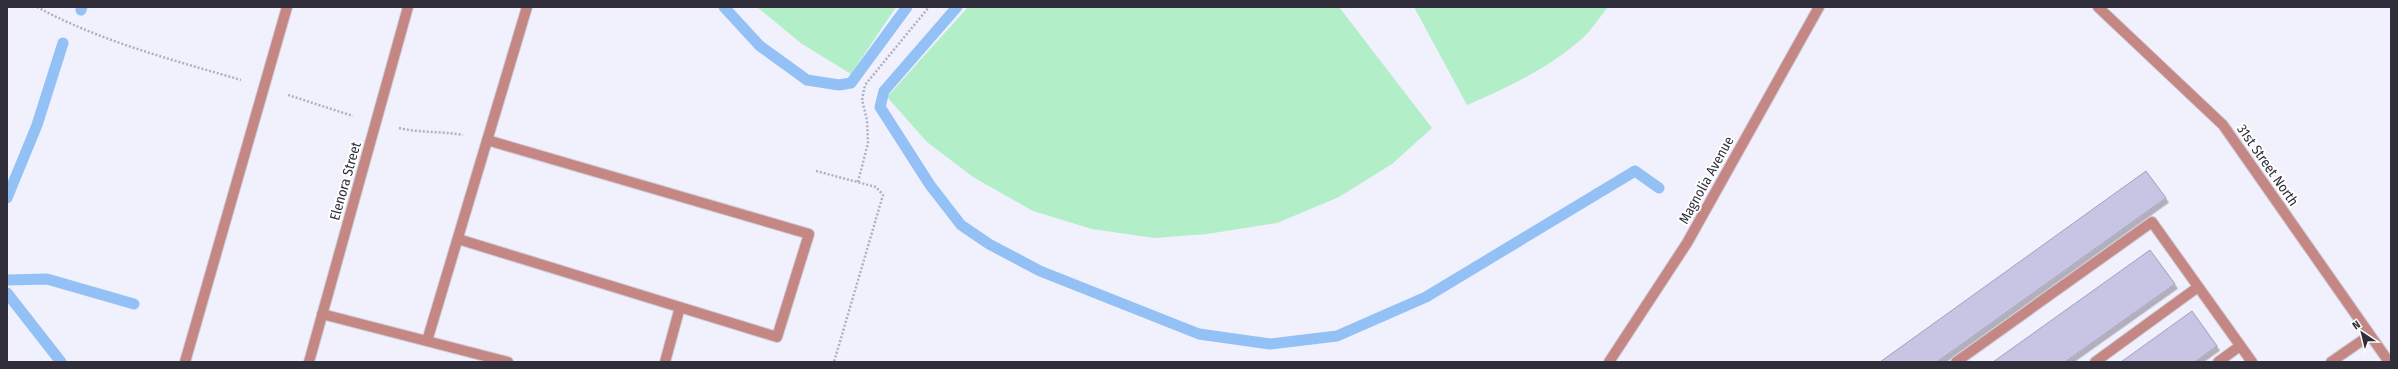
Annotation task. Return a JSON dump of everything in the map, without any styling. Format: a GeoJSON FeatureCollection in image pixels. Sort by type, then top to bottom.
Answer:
{"type":"FeatureCollection","features":[{"type":"Feature","properties":{"kind":"street"},"geometry":{"type":"LineString","coordinates":[[185,362],[287,7]]}},
{"type":"Feature","properties":{"kind":"street","name":"Elenora Street"},"geometry":{"type":"LineString","coordinates":[[309,362],[408,7]]}},
{"type":"Feature","properties":{"kind":"street"},"geometry":{"type":"LineString","coordinates":[[427,341],[527,7]]}},
{"type":"Feature","properties":{"kind":"street","name":"Magnolia Avenue"},"geometry":{"type":"LineString","coordinates":[[1609,362],[1687,242],[1819,7]]}},
{"type":"Feature","properties":{"kind":"street","name":"31st Street North"},"geometry":{"type":"LineString","coordinates":[[2098,7],[2223,125],[2370,335],[2389,359]]}},
{"type":"Feature","properties":{"kind":"street"},"geometry":{"type":"LineString","coordinates":[[458,239],[777,337],[809,234],[487,140]]}},
{"type":"Feature","properties":{"kind":"street"},"geometry":{"type":"LineString","coordinates":[[1956,362],[2152,222],[2252,362]]}},
{"type":"Feature","properties":{"kind":"street"},"geometry":{"type":"LineString","coordinates":[[2095,362],[2198,287]]}},
{"type":"Feature","properties":{"kind":"street"},"geometry":{"type":"LineString","coordinates":[[665,362],[680,307]]}},
{"type":"Feature","properties":{"kind":"street"},"geometry":{"type":"LineString","coordinates":[[322,314],[508,362]]}},
{"type":"Feature","properties":{"kind":"street"},"geometry":{"type":"LineString","coordinates":[[2331,362],[2370,335]]}},
{"type":"Feature","properties":{"kind":"street"},"geometry":{"type":"LineString","coordinates":[[2218,362],[2240,346]]}},
{"type":"Feature","properties":{"kind":"path"},"geometry":{"type":"LineString","coordinates":[[858,182],[868,143],[867,120],[862,100],[865,85],[928,7]]}},
{"type":"Feature","properties":{"kind":"path"},"geometry":{"type":"LineString","coordinates":[[816,171],[876,187],[883,195],[834,362]]}},
{"type":"Feature","properties":{"kind":"green space"},"geometry":{"type":"Polygon","coordinates":[[[757,7],[896,7],[851,74],[802,44],[757,7]]]}},
{"type":"Feature","properties":{"kind":"green space"},"geometry":{"type":"Polygon","coordinates":[[[968,7],[1339,7],[1432,128],[1392,164],[1339,197],[1277,223],[1207,234],[1154,238],[1092,229],[1033,211],[973,177],[927,142],[887,97],[968,7]]]}},
{"type":"Feature","properties":{"kind":"green space"},"geometry":{"type":"Polygon","coordinates":[[[1414,7],[1608,7],[1590,30],[1565,52],[1539,70],[1511,85],[1467,105],[1414,7]]]}},
{"type":"Feature","properties":{"kind":"building"},"geometry":{"type":"Polygon","coordinates":[[[2146,171],[2166,198],[1937,362],[1880,362],[2146,171]]]}},
{"type":"Feature","properties":{"kind":"building"},"geometry":{"type":"Polygon","coordinates":[[[2150,250],[2175,284],[2065,362],[1993,362],[2150,250]]]}},
{"type":"Feature","properties":{"kind":"building"},"geometry":{"type":"Polygon","coordinates":[[[2192,311],[2217,346],[2195,362],[2121,362],[2192,311]]]}},
{"type":"Feature","properties":{"kind":"waterway"},"geometry":{"type":"LineString","coordinates":[[724,7],[760,46],[807,80],[839,85],[851,83],[907,7]]}},
{"type":"Feature","properties":{"kind":"waterway"},"geometry":{"type":"LineString","coordinates":[[957,7],[884,91],[880,107],[930,185],[961,225],[989,244],[1040,271],[1199,334],[1270,344],[1337,336],[1426,297],[1635,171],[1659,188]]}},
{"type":"Feature","properties":{"kind":"waterway"},"geometry":{"type":"LineString","coordinates":[[7,198],[37,125],[63,43]]}},
{"type":"Feature","properties":{"kind":"waterway"},"geometry":{"type":"LineString","coordinates":[[7,280],[47,279],[134,304]]}},
{"type":"Feature","properties":{"kind":"waterway"},"geometry":{"type":"LineString","coordinates":[[7,293],[61,362]]}}]}
